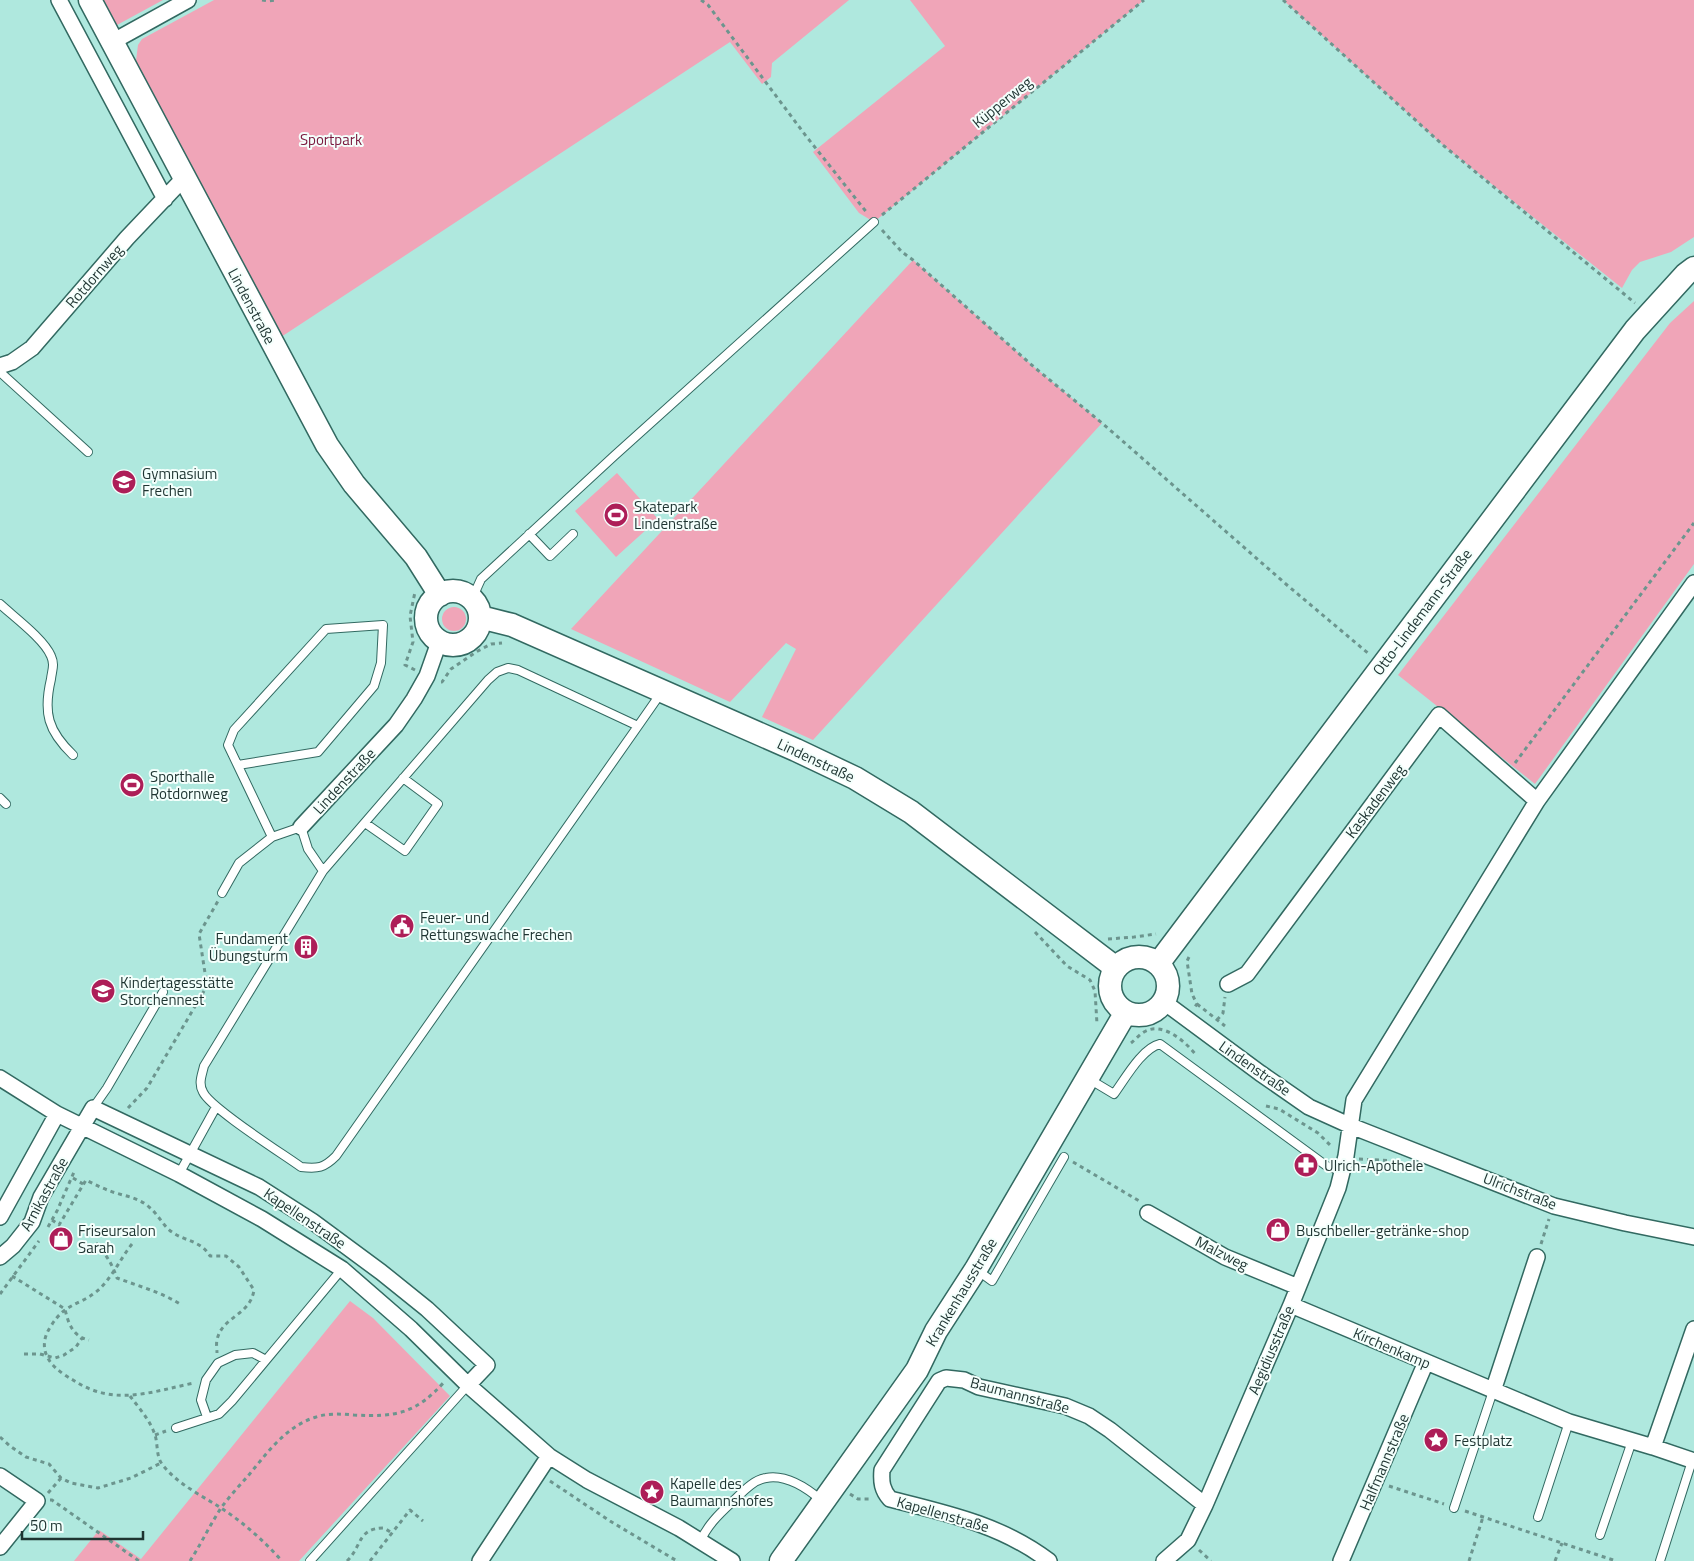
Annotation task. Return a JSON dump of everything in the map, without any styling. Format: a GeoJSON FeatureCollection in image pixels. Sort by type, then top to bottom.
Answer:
{"type":"FeatureCollection","features":[{"type":"Feature","properties":{"kind":"street"},"geometry":{"type":"LineString","coordinates":[[60,0],[165,199]]}},
{"type":"Feature","properties":{"kind":"street","name":"Lindenstraße"},"geometry":{"type":"LineString","coordinates":[[90,0],[327,446],[354,484],[416,557],[436,587],[466,595],[476,608],[512,625],[796,750],[846,774],[911,812],[1116,968]]}},
{"type":"Feature","properties":{"kind":"street"},"geometry":{"type":"LineString","coordinates":[[112,42],[188,0]]}},
{"type":"Feature","properties":{"kind":"street","name":"Rotdornweg"},"geometry":{"type":"LineString","coordinates":[[0,366],[12,362],[32,348],[127,238],[184,178]]}},
{"type":"Feature","properties":{"kind":"street","name":"Otto-Lindemann-Straße"},"geometry":{"type":"LineString","coordinates":[[1158,964],[1383,663],[1648,314],[1694,268]]}},
{"type":"Feature","properties":{"kind":"street"},"geometry":{"type":"LineString","coordinates":[[1351,1126],[1354,1100],[1537,801],[1694,583]]}},
{"type":"Feature","properties":{"kind":"street"},"geometry":{"type":"LineString","coordinates":[[436,587],[426,618],[430,632],[440,642],[452,645],[464,643],[470,639],[478,630],[476,608]]}},
{"type":"Feature","properties":{"kind":"street","name":"Lindenstraße"},"geometry":{"type":"LineString","coordinates":[[300,828],[396,724],[414,699],[427,676],[440,642]]}},
{"type":"Feature","properties":{"kind":"street","name":"Kaskadenweg"},"geometry":{"type":"LineString","coordinates":[[1228,984],[1247,974],[1439,715],[1537,801]]}},
{"type":"Feature","properties":{"kind":"street"},"geometry":{"type":"LineString","coordinates":[[1141,957],[1150,959],[1158,964],[1164,970],[1167,978],[1168,986],[1164,1002],[1154,1012],[1147,1015],[1132,1015],[1118,1006],[1112,998],[1110,987],[1111,977],[1116,968],[1132,958],[1141,957]]}},
{"type":"Feature","properties":{"kind":"street","name":"Lindenstraße"},"geometry":{"type":"LineString","coordinates":[[1164,1002],[1309,1107],[1351,1126]]}},
{"type":"Feature","properties":{"kind":"street","name":"Krankenhausstraße"},"geometry":{"type":"LineString","coordinates":[[781,1561],[917,1370],[936,1331],[976,1269],[1126,1012]]}},
{"type":"Feature","properties":{"kind":"street","name":"Kapellenstraße"},"geometry":{"type":"LineString","coordinates":[[0,1078],[57,1114],[179,1174],[262,1219],[342,1269],[411,1329],[468,1385],[549,1456],[586,1480],[679,1528],[732,1561]]}},
{"type":"Feature","properties":{"kind":"street"},"geometry":{"type":"LineString","coordinates":[[82,1127],[93,1108]]}},
{"type":"Feature","properties":{"kind":"street","name":"Kapellenstraße"},"geometry":{"type":"LineString","coordinates":[[93,1108],[258,1187],[312,1221],[428,1309],[487,1365],[468,1385]]}},
{"type":"Feature","properties":{"kind":"street","name":"Arnikastraße"},"geometry":{"type":"LineString","coordinates":[[0,1217],[57,1114]]}},
{"type":"Feature","properties":{"kind":"street","name":"Aegidiusstraße"},"geometry":{"type":"LineString","coordinates":[[1164,1561],[1188,1540],[1205,1505],[1291,1305],[1338,1188],[1345,1164],[1351,1126]]}},
{"type":"Feature","properties":{"kind":"street","name":"Ulrichstraße"},"geometry":{"type":"LineString","coordinates":[[1351,1126],[1554,1206],[1694,1237]]}},
{"type":"Feature","properties":{"kind":"street","name":"Arnikastraße"},"geometry":{"type":"LineString","coordinates":[[0,1257],[6,1242],[32,1222],[41,1197],[82,1127]]}},
{"type":"Feature","properties":{"kind":"street","name":"Malzweg"},"geometry":{"type":"LineString","coordinates":[[1148,1213],[1226,1257],[1298,1287]]}},
{"type":"Feature","properties":{"kind":"street"},"geometry":{"type":"LineString","coordinates":[[1493,1390],[1537,1257]]}},
{"type":"Feature","properties":{"kind":"street","name":"Kirchenkamp"},"geometry":{"type":"LineString","coordinates":[[1291,1305],[1569,1422],[1693,1461]]}},
{"type":"Feature","properties":{"kind":"street"},"geometry":{"type":"LineString","coordinates":[[1653,1447],[1694,1328]]}},
{"type":"Feature","properties":{"kind":"street","name":"Halfmannstraße"},"geometry":{"type":"LineString","coordinates":[[1341,1561],[1426,1362]]}},
{"type":"Feature","properties":{"kind":"street","name":"Baumannstraße"},"geometry":{"type":"LineString","coordinates":[[882,1470],[939,1381],[946,1378],[964,1380],[979,1387],[1065,1406],[1089,1416],[1110,1430],[1205,1505]]}},
{"type":"Feature","properties":{"kind":"street"},"geometry":{"type":"LineString","coordinates":[[480,1561],[549,1456]]}},
{"type":"Feature","properties":{"kind":"street","name":"Kapellenstraße"},"geometry":{"type":"LineString","coordinates":[[882,1470],[881,1481],[884,1492],[890,1499],[954,1515],[999,1530],[1032,1548],[1049,1561]]}},
{"type":"Feature","properties":{"kind":"street"},"geometry":{"type":"LineString","coordinates":[[0,1476],[37,1501],[0,1547]]}},
{"type":"Feature","properties":{"kind":"lane"},"geometry":{"type":"LineString","coordinates":[[476,608],[481,578],[874,222]]}},
{"type":"Feature","properties":{"kind":"lane"},"geometry":{"type":"LineString","coordinates":[[0,372],[88,452]]}},
{"type":"Feature","properties":{"kind":"lane"},"geometry":{"type":"LineString","coordinates":[[529,534],[550,556],[573,534]]}},
{"type":"Feature","properties":{"kind":"lane"},"geometry":{"type":"LineString","coordinates":[[0,604],[45,646],[51,656],[54,667],[47,701],[48,716],[60,743],[73,755]]}},
{"type":"Feature","properties":{"kind":"lane"},"geometry":{"type":"LineString","coordinates":[[238,764],[318,752],[374,686],[381,663],[383,625],[326,629],[234,730],[228,745],[272,837]]}},
{"type":"Feature","properties":{"kind":"lane"},"geometry":{"type":"LineString","coordinates":[[638,726],[518,670],[508,668],[497,672],[488,680],[323,871],[204,1066],[200,1082],[203,1093],[216,1107],[301,1167],[316,1169],[327,1165],[336,1156],[638,726],[662,691]]}},
{"type":"Feature","properties":{"kind":"lane"},"geometry":{"type":"LineString","coordinates":[[364,822],[405,851],[438,804],[403,778]]}},
{"type":"Feature","properties":{"kind":"lane"},"geometry":{"type":"LineString","coordinates":[[300,828],[308,849],[323,871]]}},
{"type":"Feature","properties":{"kind":"lane","name":"Lindenstraße"},"geometry":{"type":"LineString","coordinates":[[222,893],[239,863],[272,837],[300,828]]}},
{"type":"Feature","properties":{"kind":"lane"},"geometry":{"type":"LineString","coordinates":[[93,1108],[107,1088],[163,992]]}},
{"type":"Feature","properties":{"kind":"lane"},"geometry":{"type":"LineString","coordinates":[[1087,1078],[1114,1094],[1146,1051],[1160,1044],[1328,1167],[1345,1164]]}},
{"type":"Feature","properties":{"kind":"lane"},"geometry":{"type":"LineString","coordinates":[[179,1174],[216,1107]]}},
{"type":"Feature","properties":{"kind":"lane"},"geometry":{"type":"LineString","coordinates":[[976,1269],[992,1281],[1064,1157]]}},
{"type":"Feature","properties":{"kind":"lane"},"geometry":{"type":"LineString","coordinates":[[176,1428],[219,1414],[232,1401],[342,1269]]}},
{"type":"Feature","properties":{"kind":"lane"},"geometry":{"type":"LineString","coordinates":[[207,1417],[201,1400],[206,1380],[218,1363],[235,1355],[253,1353],[266,1360]]}},
{"type":"Feature","properties":{"kind":"lane"},"geometry":{"type":"LineString","coordinates":[[310,1561],[468,1385]]}},
{"type":"Feature","properties":{"kind":"lane"},"geometry":{"type":"LineString","coordinates":[[1454,1508],[1493,1390]]}},
{"type":"Feature","properties":{"kind":"lane"},"geometry":{"type":"LineString","coordinates":[[1538,1517],[1569,1422]]}},
{"type":"Feature","properties":{"kind":"lane"},"geometry":{"type":"LineString","coordinates":[[1600,1536],[1632,1441]]}},
{"type":"Feature","properties":{"kind":"lane"},"geometry":{"type":"LineString","coordinates":[[1660,1561],[1693,1461]]}},
{"type":"Feature","properties":{"kind":"lane"},"geometry":{"type":"LineString","coordinates":[[700,1542],[712,1520],[748,1487],[765,1478],[785,1478],[806,1488],[830,1494]]}},
{"type":"Feature","properties":{"kind":"path"},"geometry":{"type":"LineString","coordinates":[[262,0],[276,0]]}},
{"type":"Feature","properties":{"kind":"path"},"geometry":{"type":"LineString","coordinates":[[701,0],[708,6],[806,136],[874,222],[902,252],[1348,636],[1383,663]]}},
{"type":"Feature","properties":{"kind":"path","name":"Küpperweg"},"geometry":{"type":"LineString","coordinates":[[874,222],[1144,0]]}},
{"type":"Feature","properties":{"kind":"path"},"geometry":{"type":"LineString","coordinates":[[1283,0],[1444,146],[1648,314]]}},
{"type":"Feature","properties":{"kind":"path"},"geometry":{"type":"LineString","coordinates":[[1506,775],[1694,523]]}},
{"type":"Feature","properties":{"kind":"path"},"geometry":{"type":"LineString","coordinates":[[436,587],[415,592],[410,616],[413,642],[405,665],[442,682],[451,669],[476,652],[491,644],[505,643]]}},
{"type":"Feature","properties":{"kind":"path"},"geometry":{"type":"LineString","coordinates":[[118,1120],[147,1088],[207,986],[199,934],[222,893]]}},
{"type":"Feature","properties":{"kind":"path"},"geometry":{"type":"LineString","coordinates":[[1033,930],[1067,966],[1090,980],[1095,991],[1096,1020],[1099,1030],[1128,1046],[1145,1031],[1161,1029],[1175,1035],[1198,1058]]}},
{"type":"Feature","properties":{"kind":"path"},"geometry":{"type":"LineString","coordinates":[[1217,1020],[1223,1013],[1228,984]]}},
{"type":"Feature","properties":{"kind":"path"},"geometry":{"type":"LineString","coordinates":[[1197,1004],[1225,1026]]}},
{"type":"Feature","properties":{"kind":"path"},"geometry":{"type":"LineString","coordinates":[[1262,1106],[1279,1109],[1318,1133],[1329,1143],[1345,1164],[1367,1160],[1402,1162]]}},
{"type":"Feature","properties":{"kind":"path"},"geometry":{"type":"LineString","coordinates":[[1064,1157],[1141,1202],[1148,1213]]}},
{"type":"Feature","properties":{"kind":"path"},"geometry":{"type":"LineString","coordinates":[[73,1178],[83,1184]]}},
{"type":"Feature","properties":{"kind":"path"},"geometry":{"type":"LineString","coordinates":[[52,1220],[59,1225],[86,1180],[109,1191],[135,1198],[149,1206],[170,1231],[205,1248],[210,1256],[226,1256],[239,1268],[254,1290],[253,1298],[248,1306],[225,1324],[217,1340],[218,1363]]}},
{"type":"Feature","properties":{"kind":"path"},"geometry":{"type":"LineString","coordinates":[[1537,1257],[1549,1218],[1557,1220]]}},
{"type":"Feature","properties":{"kind":"path"},"geometry":{"type":"LineString","coordinates":[[96,1243],[104,1252],[117,1278],[166,1295],[180,1304]]}},
{"type":"Feature","properties":{"kind":"path"},"geometry":{"type":"LineString","coordinates":[[132,1244],[106,1282],[95,1293],[65,1309],[50,1327],[44,1344],[46,1356],[66,1376],[98,1393],[129,1396],[206,1380]]}},
{"type":"Feature","properties":{"kind":"path"},"geometry":{"type":"LineString","coordinates":[[12,1276],[65,1309],[67,1321],[75,1333],[89,1340]]}},
{"type":"Feature","properties":{"kind":"path"},"geometry":{"type":"LineString","coordinates":[[24,1354],[40,1354],[55,1358],[64,1356],[76,1347],[82,1338]]}},
{"type":"Feature","properties":{"kind":"path"},"geometry":{"type":"LineString","coordinates":[[190,1561],[221,1508],[273,1446],[297,1425],[317,1416],[333,1414],[384,1416],[406,1411],[420,1405],[431,1396],[454,1371]]}},
{"type":"Feature","properties":{"kind":"path"},"geometry":{"type":"LineString","coordinates":[[129,1396],[143,1412],[155,1435],[161,1463],[197,1494],[221,1508],[250,1530],[282,1561]]}},
{"type":"Feature","properties":{"kind":"path"},"geometry":{"type":"LineString","coordinates":[[0,1437],[26,1456],[49,1464],[61,1478],[98,1488],[131,1478],[161,1463]]}},
{"type":"Feature","properties":{"kind":"path"},"geometry":{"type":"LineString","coordinates":[[538,1474],[610,1521],[677,1561]]}},
{"type":"Feature","properties":{"kind":"path"},"geometry":{"type":"LineString","coordinates":[[1376,1482],[1616,1561]]}},
{"type":"Feature","properties":{"kind":"path"},"geometry":{"type":"LineString","coordinates":[[830,1494],[858,1499],[890,1499]]}},
{"type":"Feature","properties":{"kind":"path"},"geometry":{"type":"LineString","coordinates":[[37,1501],[52,1500],[140,1561]]}},
{"type":"Feature","properties":{"kind":"path"},"geometry":{"type":"LineString","coordinates":[[372,1560],[410,1510],[423,1521]]}},
{"type":"Feature","properties":{"kind":"path"},"geometry":{"type":"LineString","coordinates":[[1469,1561],[1484,1517]]}},
{"type":"Feature","properties":{"kind":"path"},"geometry":{"type":"LineString","coordinates":[[347,1561],[367,1532],[384,1528],[392,1533]]}},
{"type":"Feature","properties":{"kind":"path"},"geometry":{"type":"LineString","coordinates":[[1556,1561],[1562,1543]]}},
{"type":"Feature","properties":{"kind":"green space"},"geometry":{"type":"Polygon","coordinates":[[[98,0],[163,0],[117,25],[109,20],[98,0]]]}},
{"type":"Feature","properties":{"kind":"green space","name":"Sportpark"},"geometry":{"type":"Polygon","coordinates":[[[214,0],[849,0],[772,63],[771,77],[762,84],[730,42],[278,339],[132,63],[136,61],[138,45],[142,39],[214,0]]]}},
{"type":"Feature","properties":{"kind":"green space"},"geometry":{"type":"Polygon","coordinates":[[[910,0],[1144,0],[874,222],[859,213],[813,152],[945,46],[910,0]]]}},
{"type":"Feature","properties":{"kind":"green space"},"geometry":{"type":"Polygon","coordinates":[[[1283,0],[1694,0],[1694,237],[1671,252],[1640,262],[1632,270],[1622,288],[1444,146],[1283,0]]]}},
{"type":"Feature","properties":{"kind":"green space"},"geometry":{"type":"Polygon","coordinates":[[[913,260],[1034,367],[1102,423],[813,740],[762,717],[796,649],[786,643],[730,702],[571,629],[913,260]]]}},
{"type":"Feature","properties":{"kind":"green space"},"geometry":{"type":"Polygon","coordinates":[[[1694,301],[1694,564],[1535,784],[1398,675],[1670,323],[1694,301]]]}},
{"type":"Feature","properties":{"kind":"green space","name":"Skatepark Lindenstraße"},"geometry":{"type":"Polygon","coordinates":[[[617,473],[658,519],[616,557],[575,511],[617,473]]]}},
{"type":"Feature","properties":{"kind":"green space"},"geometry":{"type":"Polygon","coordinates":[[[454,607],[462,611],[466,619],[462,627],[454,631],[446,627],[442,619],[446,611],[454,607]]]}},
{"type":"Feature","properties":{"kind":"green space"},"geometry":{"type":"Polygon","coordinates":[[[350,1301],[373,1318],[450,1396],[299,1561],[74,1561],[99,1530],[141,1559],[350,1301]]]}},
{"type":"Feature","properties":{"kind":"place","name":"Gymnasium Frechen"},"geometry":{"type":"Point","coordinates":[124,482]}},
{"type":"Feature","properties":{"kind":"place","name":"Skatepark Lindenstraße"},"geometry":{"type":"Point","coordinates":[616,515]}},
{"type":"Feature","properties":{"kind":"place","name":"Sporthalle Rotdornweg"},"geometry":{"type":"Point","coordinates":[132,785]}},
{"type":"Feature","properties":{"kind":"place","name":"Feuer- und Rettungswache Frechen"},"geometry":{"type":"Point","coordinates":[402,926]}},
{"type":"Feature","properties":{"kind":"place","name":"Fundament Übungsturm"},"geometry":{"type":"Point","coordinates":[306,947]}},
{"type":"Feature","properties":{"kind":"place","name":"Kindertagesstätte Storchennest"},"geometry":{"type":"Point","coordinates":[103,991]}},
{"type":"Feature","properties":{"kind":"place","name":"Ulrich-Apothele"},"geometry":{"type":"Point","coordinates":[1306,1165]}},
{"type":"Feature","properties":{"kind":"place","name":"Buschbeller-getränke-shop"},"geometry":{"type":"Point","coordinates":[1278,1230]}},
{"type":"Feature","properties":{"kind":"place","name":"Friseursalon Sarah"},"geometry":{"type":"Point","coordinates":[61,1239]}},
{"type":"Feature","properties":{"kind":"place","name":"Festplatz"},"geometry":{"type":"Point","coordinates":[1436,1440]}},
{"type":"Feature","properties":{"kind":"place","name":"Kapelle des Baumannshofes"},"geometry":{"type":"Point","coordinates":[652,1492]}}]}
